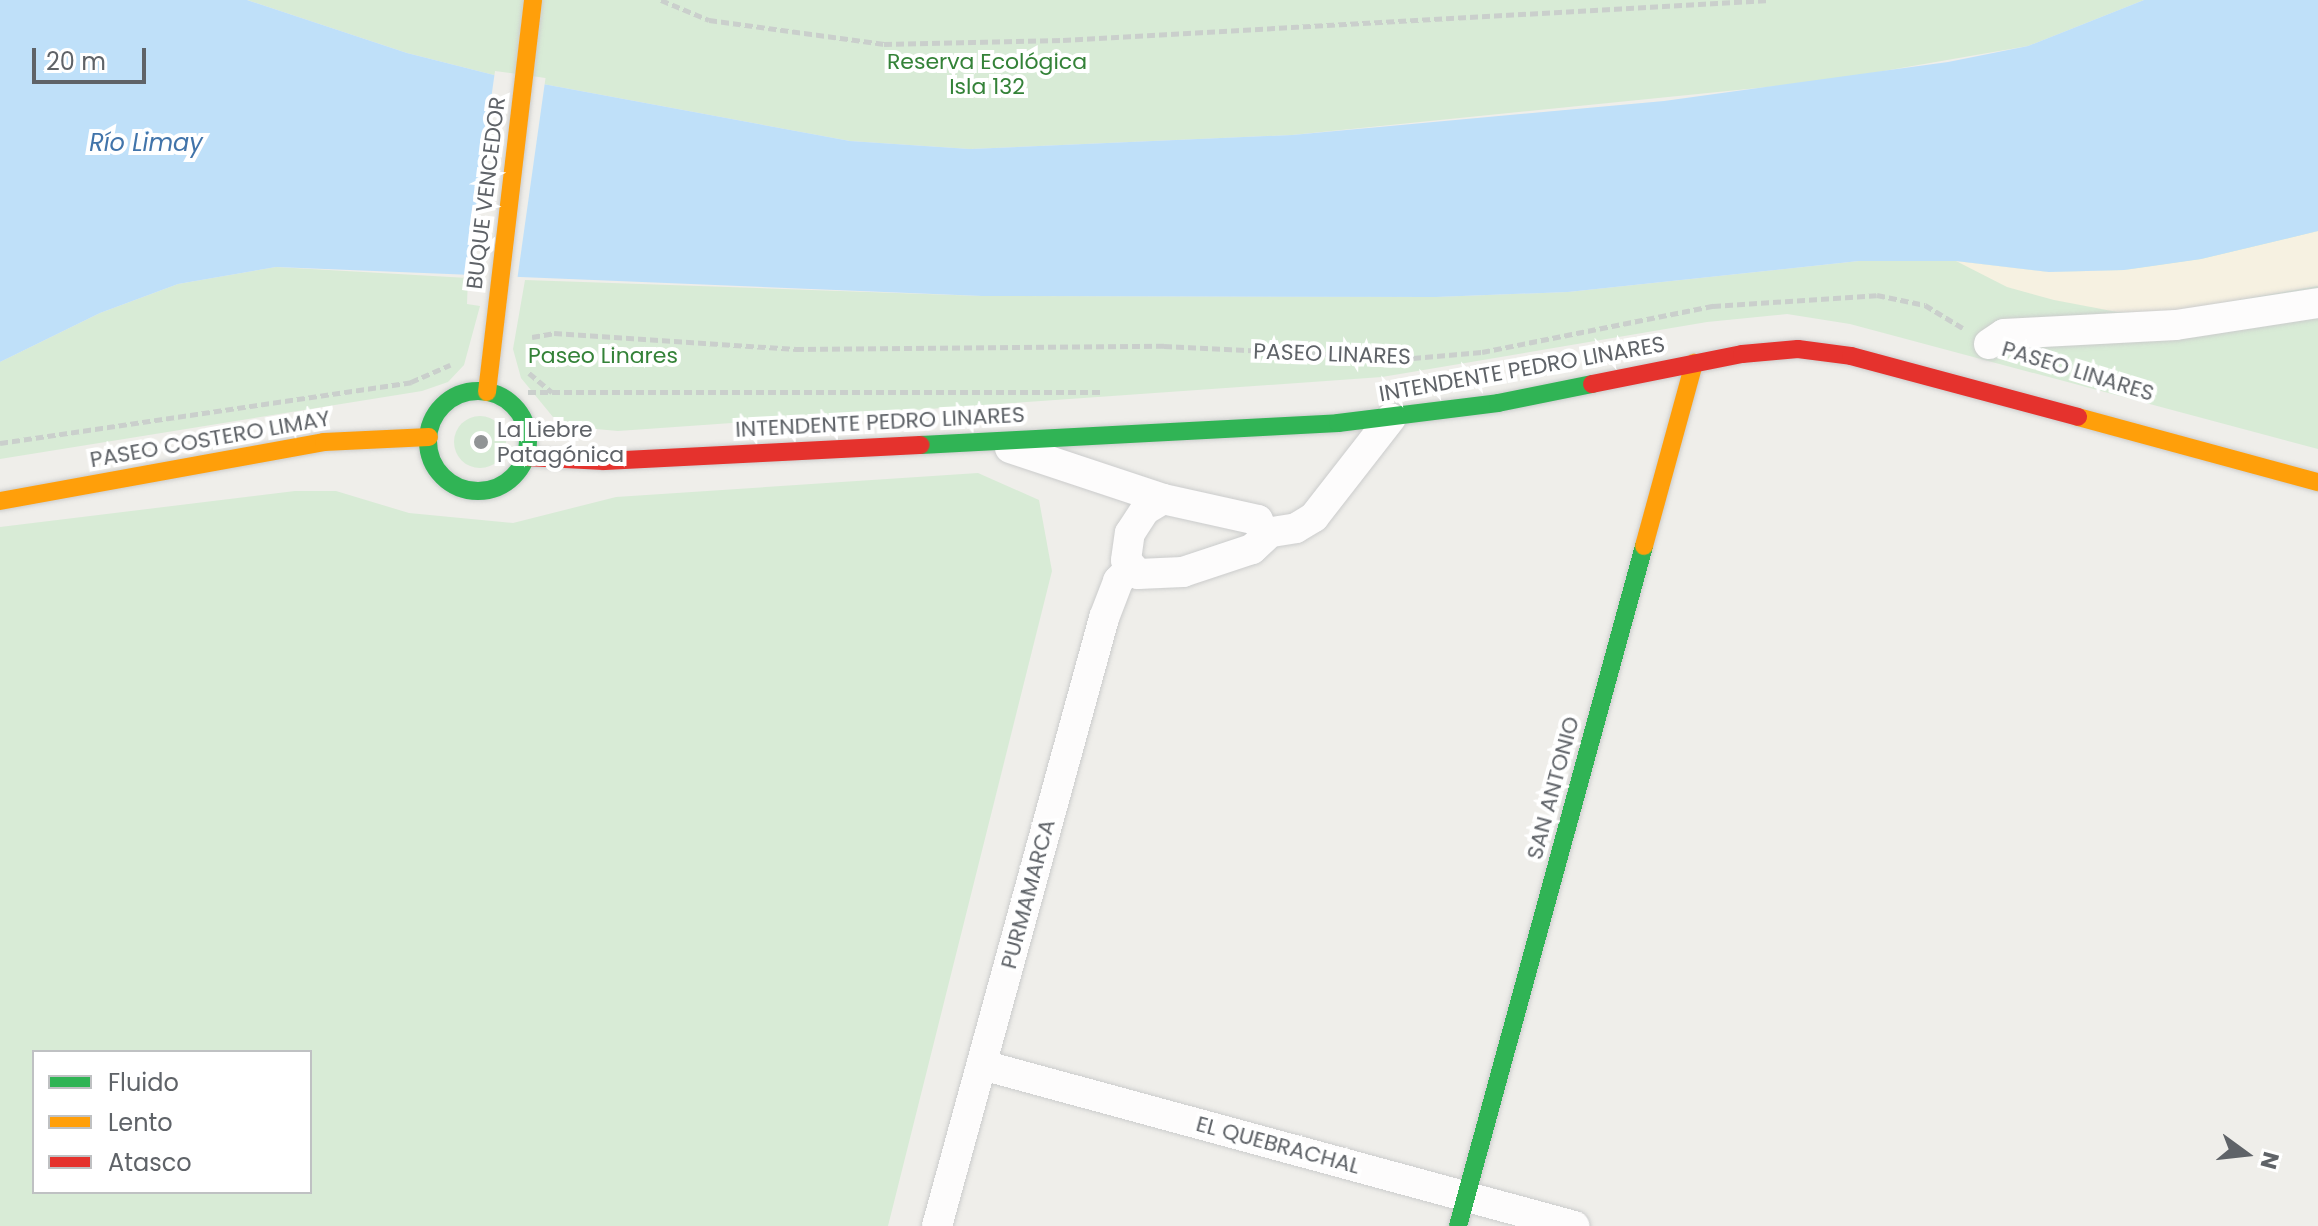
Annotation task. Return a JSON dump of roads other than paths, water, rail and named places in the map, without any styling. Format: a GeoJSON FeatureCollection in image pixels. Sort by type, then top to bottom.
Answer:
{"type":"FeatureCollection","features":[{"type":"Feature","properties":{"kind":"main road","name":"BUQUE VENCEDOR"},"geometry":{"type":"LineString","coordinates":[[487,392],[533,0]]}},
{"type":"Feature","properties":{"kind":"main road","name":"INTENDENTE PEDRO LINARES"},"geometry":{"type":"LineString","coordinates":[[526,457],[584,462],[1391,418],[1770,350],[1824,351],[2318,482]]}},
{"type":"Feature","properties":{"kind":"main road","name":"SAN ANTONIO"},"geometry":{"type":"LineString","coordinates":[[1458,1226],[1694,363]]}},
{"type":"Feature","properties":{"kind":"main road"},"geometry":{"type":"LineString","coordinates":[[487,392],[512,404],[521,415],[527,429],[526,457],[519,470],[496,488],[468,490],[455,485],[435,465],[429,437],[436,415],[453,398],[487,392]]}},
{"type":"Feature","properties":{"kind":"main road","name":"PASEO COSTERO LIMAY"},"geometry":{"type":"LineString","coordinates":[[0,501],[324,442],[429,437]]}},
{"type":"Feature","properties":{"kind":"street"},"geometry":{"type":"LineString","coordinates":[[1989,344],[2004,334],[2176,325],[2318,303]]}},
{"type":"Feature","properties":{"kind":"street"},"geometry":{"type":"LineString","coordinates":[[1130,568],[1148,576],[1171,575],[1252,549],[1266,533],[1296,528],[1314,517],[1391,418]]}},
{"type":"Feature","properties":{"kind":"street"},"geometry":{"type":"LineString","coordinates":[[982,440],[1163,499],[1252,518],[1266,533]]}},
{"type":"Feature","properties":{"kind":"street","name":"PURMAMARCA"},"geometry":{"type":"LineString","coordinates":[[937,1226],[1104,618],[1118,581],[1130,568],[1126,548],[1130,533],[1145,510],[1163,499]]}},
{"type":"Feature","properties":{"kind":"street","name":"EL QUEBRACHAL"},"geometry":{"type":"LineString","coordinates":[[982,1065],[1574,1226]]}},
{"type":"Feature","properties":{"kind":"water","name":"Río Limay"},"geometry":{"type":"Polygon","coordinates":[[[0,0],[247,0],[407,53],[494,75],[850,141],[970,149],[1292,135],[1664,101],[1948,62],[2028,46],[2144,0],[2318,0],[2318,231],[2201,259],[2124,270],[2049,272],[1956,261],[1859,261],[1568,292],[1436,297],[982,296],[276,267],[178,284],[100,313],[0,362],[0,0]]]}},
{"type":"Feature","properties":{"kind":"place","name":"La Liebre Patagónica"},"geometry":{"type":"Point","coordinates":[481,442]}},
{"type":"Feature","properties":{"kind":"park label","name":"Reserva Ecológica Isla 132"},"geometry":{"type":"Point","coordinates":[987,74]}},
{"type":"Feature","properties":{"kind":"park label","name":"Paseo Linares"},"geometry":{"type":"Point","coordinates":[603,356]}}]}
